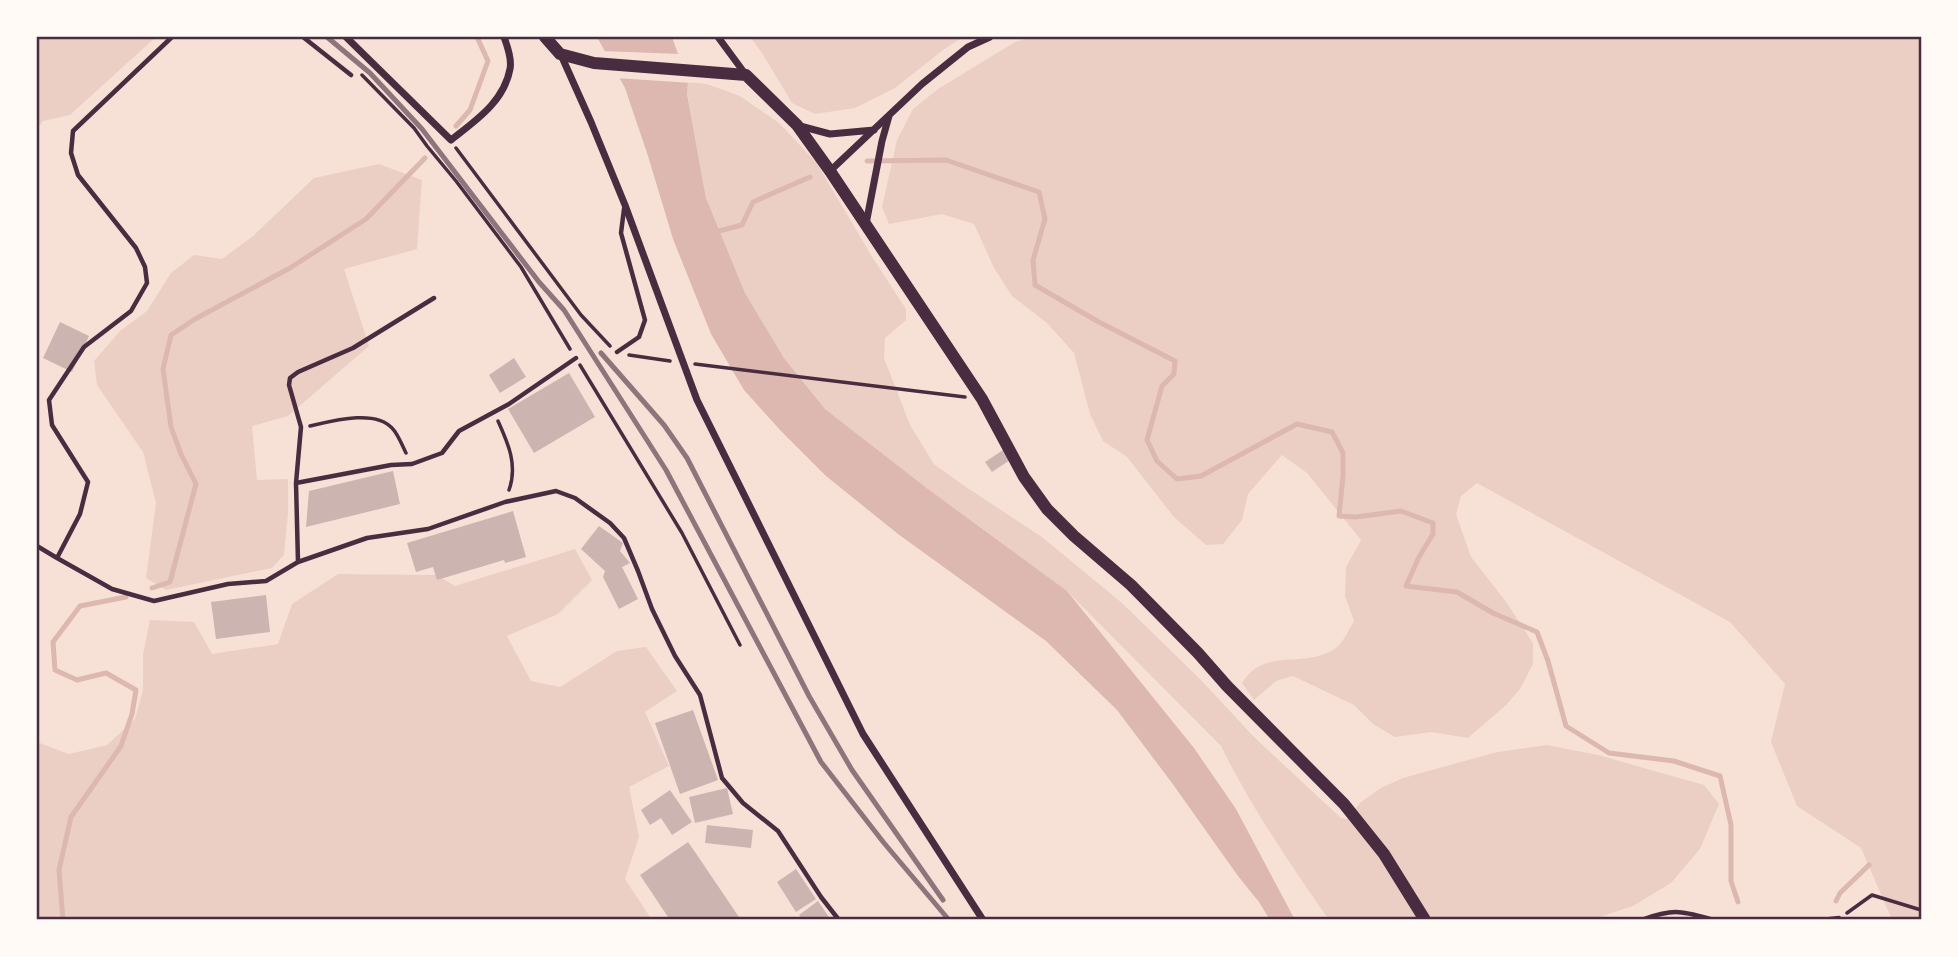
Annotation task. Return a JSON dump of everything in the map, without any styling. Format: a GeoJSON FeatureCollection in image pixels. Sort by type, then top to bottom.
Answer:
{"type":"FeatureCollection","features":[{"type":"Feature","properties":{"kind":"main road"},"geometry":{"type":"LineString","coordinates":[[545,37],[560,54],[594,63],[746,75],[797,125],[830,170],[982,399],[1024,477],[1047,509],[1131,585],[1198,653],[1227,687],[1344,804],[1384,854],[1425,920]]}},
{"type":"Feature","properties":{"kind":"street"},"geometry":{"type":"LineString","coordinates":[[346,37],[451,141],[494,105],[501,93],[511,68],[504,37]]}},
{"type":"Feature","properties":{"kind":"street"},"geometry":{"type":"LineString","coordinates":[[719,37],[746,75]]}},
{"type":"Feature","properties":{"kind":"street"},"geometry":{"type":"LineString","coordinates":[[830,170],[922,84],[968,47],[990,37]]}},
{"type":"Feature","properties":{"kind":"street"},"geometry":{"type":"LineString","coordinates":[[560,54],[625,205],[697,400],[863,734],[983,920]]}},
{"type":"Feature","properties":{"kind":"street"},"geometry":{"type":"LineString","coordinates":[[866,225],[882,141],[890,116]]}},
{"type":"Feature","properties":{"kind":"street"},"geometry":{"type":"LineString","coordinates":[[797,125],[830,134],[875,130]]}},
{"type":"Feature","properties":{"kind":"lane"},"geometry":{"type":"LineString","coordinates":[[57,558],[80,514],[88,482],[52,425],[49,400],[84,347],[131,311],[147,283],[145,267],[136,248],[78,175],[71,153],[73,131],[172,37]]}},
{"type":"Feature","properties":{"kind":"lane"},"geometry":{"type":"LineString","coordinates":[[303,37],[351,75]]}},
{"type":"Feature","properties":{"kind":"lane"},"geometry":{"type":"LineString","coordinates":[[617,352],[639,337],[645,320],[621,233],[625,205]]}},
{"type":"Feature","properties":{"kind":"lane"},"geometry":{"type":"LineString","coordinates":[[298,562],[296,483],[301,428],[289,385],[290,378],[353,348],[434,298]]}},
{"type":"Feature","properties":{"kind":"lane"},"geometry":{"type":"LineString","coordinates":[[296,483],[391,465],[412,464],[442,453],[459,430],[509,404],[576,358]]}},
{"type":"Feature","properties":{"kind":"lane"},"geometry":{"type":"LineString","coordinates":[[37,546],[112,589],[154,601],[228,584],[266,582],[298,562],[367,538],[428,529],[505,502],[556,491],[575,498],[610,523],[624,538],[652,609],[669,644],[700,695],[722,778],[743,803],[778,831],[839,920]]}},
{"type":"Feature","properties":{"kind":"lane"},"geometry":{"type":"LineString","coordinates":[[1641,920],[1662,913],[1681,911],[1714,920]]}},
{"type":"Feature","properties":{"kind":"lane"},"geometry":{"type":"LineString","coordinates":[[1822,920],[1840,919]]}},
{"type":"Feature","properties":{"kind":"path"},"geometry":{"type":"LineString","coordinates":[[354,68],[414,128],[522,267],[682,533],[740,645]]}},
{"type":"Feature","properties":{"kind":"path"},"geometry":{"type":"LineString","coordinates":[[451,141],[581,314],[617,352],[682,363]]}},
{"type":"Feature","properties":{"kind":"path"},"geometry":{"type":"LineString","coordinates":[[695,364],[982,399]]}},
{"type":"Feature","properties":{"kind":"path"},"geometry":{"type":"LineString","coordinates":[[494,413],[513,458],[513,480],[505,502]]}},
{"type":"Feature","properties":{"kind":"path"},"geometry":{"type":"LineString","coordinates":[[301,428],[347,418],[374,418],[392,427],[412,464]]}},
{"type":"Feature","properties":{"kind":"path"},"geometry":{"type":"LineString","coordinates":[[1840,919],[1872,895],[1921,910]]}},
{"type":"Feature","properties":{"kind":"shaded area"},"geometry":{"type":"Polygon","coordinates":[[[37,37],[156,37],[70,115],[43,121],[37,129],[37,37]]]}},
{"type":"Feature","properties":{"kind":"shaded area"},"geometry":{"type":"Polygon","coordinates":[[[597,37],[672,37],[688,82],[687,94],[706,198],[745,293],[784,358],[825,409],[1067,591],[1194,748],[1236,809],[1295,920],[1270,920],[1117,710],[1046,641],[898,534],[826,476],[744,390],[711,334],[673,239],[625,88],[597,37]]]}},
{"type":"Feature","properties":{"kind":"shaded area"},"geometry":{"type":"Polygon","coordinates":[[[750,37],[963,37],[895,88],[855,108],[815,114],[792,103],[750,37]]]}},
{"type":"Feature","properties":{"kind":"shaded area"},"geometry":{"type":"Polygon","coordinates":[[[1031,37],[1921,37],[1921,920],[1892,920],[1861,848],[1797,806],[1771,742],[1785,684],[1730,622],[1477,483],[1461,496],[1456,514],[1471,557],[1507,603],[1533,643],[1533,664],[1520,689],[1506,705],[1468,738],[1431,732],[1395,737],[1373,724],[1354,705],[1293,676],[1276,681],[1254,700],[1242,683],[1251,672],[1273,661],[1311,658],[1324,654],[1336,648],[1343,639],[1354,621],[1345,596],[1346,567],[1361,540],[1307,473],[1282,455],[1248,494],[1242,520],[1223,544],[1206,545],[1174,517],[1127,457],[1103,441],[1090,414],[1074,353],[1047,323],[1012,296],[994,268],[974,224],[942,214],[889,224],[882,207],[897,140],[913,109],[938,89],[1015,42],[1031,37]]]}},
{"type":"Feature","properties":{"kind":"shaded area"},"geometry":{"type":"Polygon","coordinates":[[[688,82],[707,84],[740,96],[779,123],[816,162],[906,309],[906,320],[885,338],[884,358],[910,425],[934,464],[1042,537],[1122,603],[1202,681],[1254,737],[1341,818],[1347,819],[1361,802],[1381,788],[1403,778],[1497,752],[1547,745],[1598,755],[1704,785],[1719,804],[1700,849],[1671,883],[1633,906],[1591,920],[1329,920],[1258,813],[1221,746],[1067,591],[825,409],[784,358],[745,293],[706,198],[687,93],[688,82]]]}},
{"type":"Feature","properties":{"kind":"shaded area"},"geometry":{"type":"Polygon","coordinates":[[[379,164],[422,180],[417,249],[344,269],[369,346],[288,416],[252,426],[257,480],[288,479],[284,555],[272,568],[166,590],[146,578],[156,503],[143,452],[97,385],[94,361],[120,331],[147,311],[171,273],[194,255],[222,259],[253,236],[314,178],[379,164]]]}},
{"type":"Feature","properties":{"kind":"shaded area"},"geometry":{"type":"Polygon","coordinates":[[[575,549],[592,580],[558,614],[507,636],[531,681],[560,687],[617,651],[646,647],[677,691],[645,712],[669,766],[629,787],[639,837],[625,879],[652,920],[37,920],[37,742],[69,754],[107,745],[135,719],[143,690],[143,654],[150,620],[194,622],[212,654],[278,644],[292,604],[338,574],[437,575],[455,586],[575,549]]]}},
{"type":"Feature","properties":{"kind":"pier"},"geometry":{"type":"Polygon","coordinates":[[[601,51],[681,54],[692,83],[616,78],[601,51]]]}},
{"type":"Feature","properties":{"kind":"building"},"geometry":{"type":"Polygon","coordinates":[[[60,322],[89,336],[72,372],[43,358],[60,322]]]}},
{"type":"Feature","properties":{"kind":"building"},"geometry":{"type":"Polygon","coordinates":[[[514,358],[526,377],[500,393],[489,375],[514,358]]]}},
{"type":"Feature","properties":{"kind":"building"},"geometry":{"type":"Polygon","coordinates":[[[569,373],[595,417],[534,453],[508,409],[569,373]]]}},
{"type":"Feature","properties":{"kind":"building"},"geometry":{"type":"Polygon","coordinates":[[[1003,450],[1010,460],[992,472],[985,462],[1003,450]]]}},
{"type":"Feature","properties":{"kind":"building"},"geometry":{"type":"Polygon","coordinates":[[[393,471],[400,504],[306,527],[309,491],[393,471]]]}},
{"type":"Feature","properties":{"kind":"building"},"geometry":{"type":"Polygon","coordinates":[[[513,511],[526,557],[505,563],[504,560],[437,580],[433,567],[416,572],[407,543],[513,511]]]}},
{"type":"Feature","properties":{"kind":"building"},"geometry":{"type":"Polygon","coordinates":[[[599,526],[623,543],[620,551],[630,563],[622,567],[638,599],[619,609],[603,577],[605,571],[581,549],[599,526]]]}},
{"type":"Feature","properties":{"kind":"building"},"geometry":{"type":"Polygon","coordinates":[[[266,595],[270,632],[216,639],[211,602],[266,595]]]}},
{"type":"Feature","properties":{"kind":"building"},"geometry":{"type":"Polygon","coordinates":[[[693,710],[718,780],[680,794],[655,723],[693,710]]]}},
{"type":"Feature","properties":{"kind":"building"},"geometry":{"type":"Polygon","coordinates":[[[727,788],[733,814],[695,823],[689,797],[727,788]]]}},
{"type":"Feature","properties":{"kind":"building"},"geometry":{"type":"Polygon","coordinates":[[[670,790],[692,822],[672,835],[661,818],[650,825],[641,810],[670,790]]]}},
{"type":"Feature","properties":{"kind":"building"},"geometry":{"type":"Polygon","coordinates":[[[707,825],[753,830],[751,848],[705,843],[707,825]]]}},
{"type":"Feature","properties":{"kind":"building"},"geometry":{"type":"Polygon","coordinates":[[[688,842],[741,920],[670,920],[640,875],[688,842]]]}},
{"type":"Feature","properties":{"kind":"building"},"geometry":{"type":"Polygon","coordinates":[[[796,869],[816,899],[796,912],[777,882],[796,869]]]}},
{"type":"Feature","properties":{"kind":"building"},"geometry":{"type":"Polygon","coordinates":[[[818,901],[831,920],[803,920],[799,915],[818,901]]]}},
{"type":"Feature","properties":{"kind":"waterway"},"geometry":{"type":"LineString","coordinates":[[456,126],[470,110],[488,61],[477,37]]}},
{"type":"Feature","properties":{"kind":"waterway"},"geometry":{"type":"LineString","coordinates":[[152,588],[170,582],[196,484],[171,427],[163,369],[171,335],[195,319],[290,268],[366,219],[425,158]]}},
{"type":"Feature","properties":{"kind":"waterway"},"geometry":{"type":"LineString","coordinates":[[867,161],[946,160],[1039,192],[1045,219],[1033,260],[1035,285],[1175,361],[1174,374],[1162,386],[1147,440],[1157,461],[1177,479],[1201,476],[1297,424],[1332,432],[1343,453],[1339,516],[1356,517],[1401,511],[1433,523],[1433,534],[1406,586],[1457,592],[1493,613],[1537,632],[1566,726],[1609,753],[1674,761],[1720,776],[1731,825],[1731,881],[1738,902]]}},
{"type":"Feature","properties":{"kind":"waterway"},"geometry":{"type":"LineString","coordinates":[[715,232],[742,225],[753,202],[810,177]]}},
{"type":"Feature","properties":{"kind":"waterway"},"geometry":{"type":"LineString","coordinates":[[63,920],[59,870],[71,817],[121,746],[132,714],[136,690],[106,673],[77,680],[55,670],[53,642],[80,606],[126,597]]}},
{"type":"Feature","properties":{"kind":"waterway"},"geometry":{"type":"LineString","coordinates":[[1836,901],[1840,893],[1869,865]]}},
{"type":"Feature","properties":{"kind":"railway"},"geometry":{"type":"LineString","coordinates":[[327,37],[370,73],[422,129],[539,282],[564,310],[666,470],[821,762],[949,920]]}},
{"type":"Feature","properties":{"kind":"railway"},"geometry":{"type":"LineString","coordinates":[[601,353],[664,425],[687,458],[809,696],[852,770],[943,900]]}}]}
